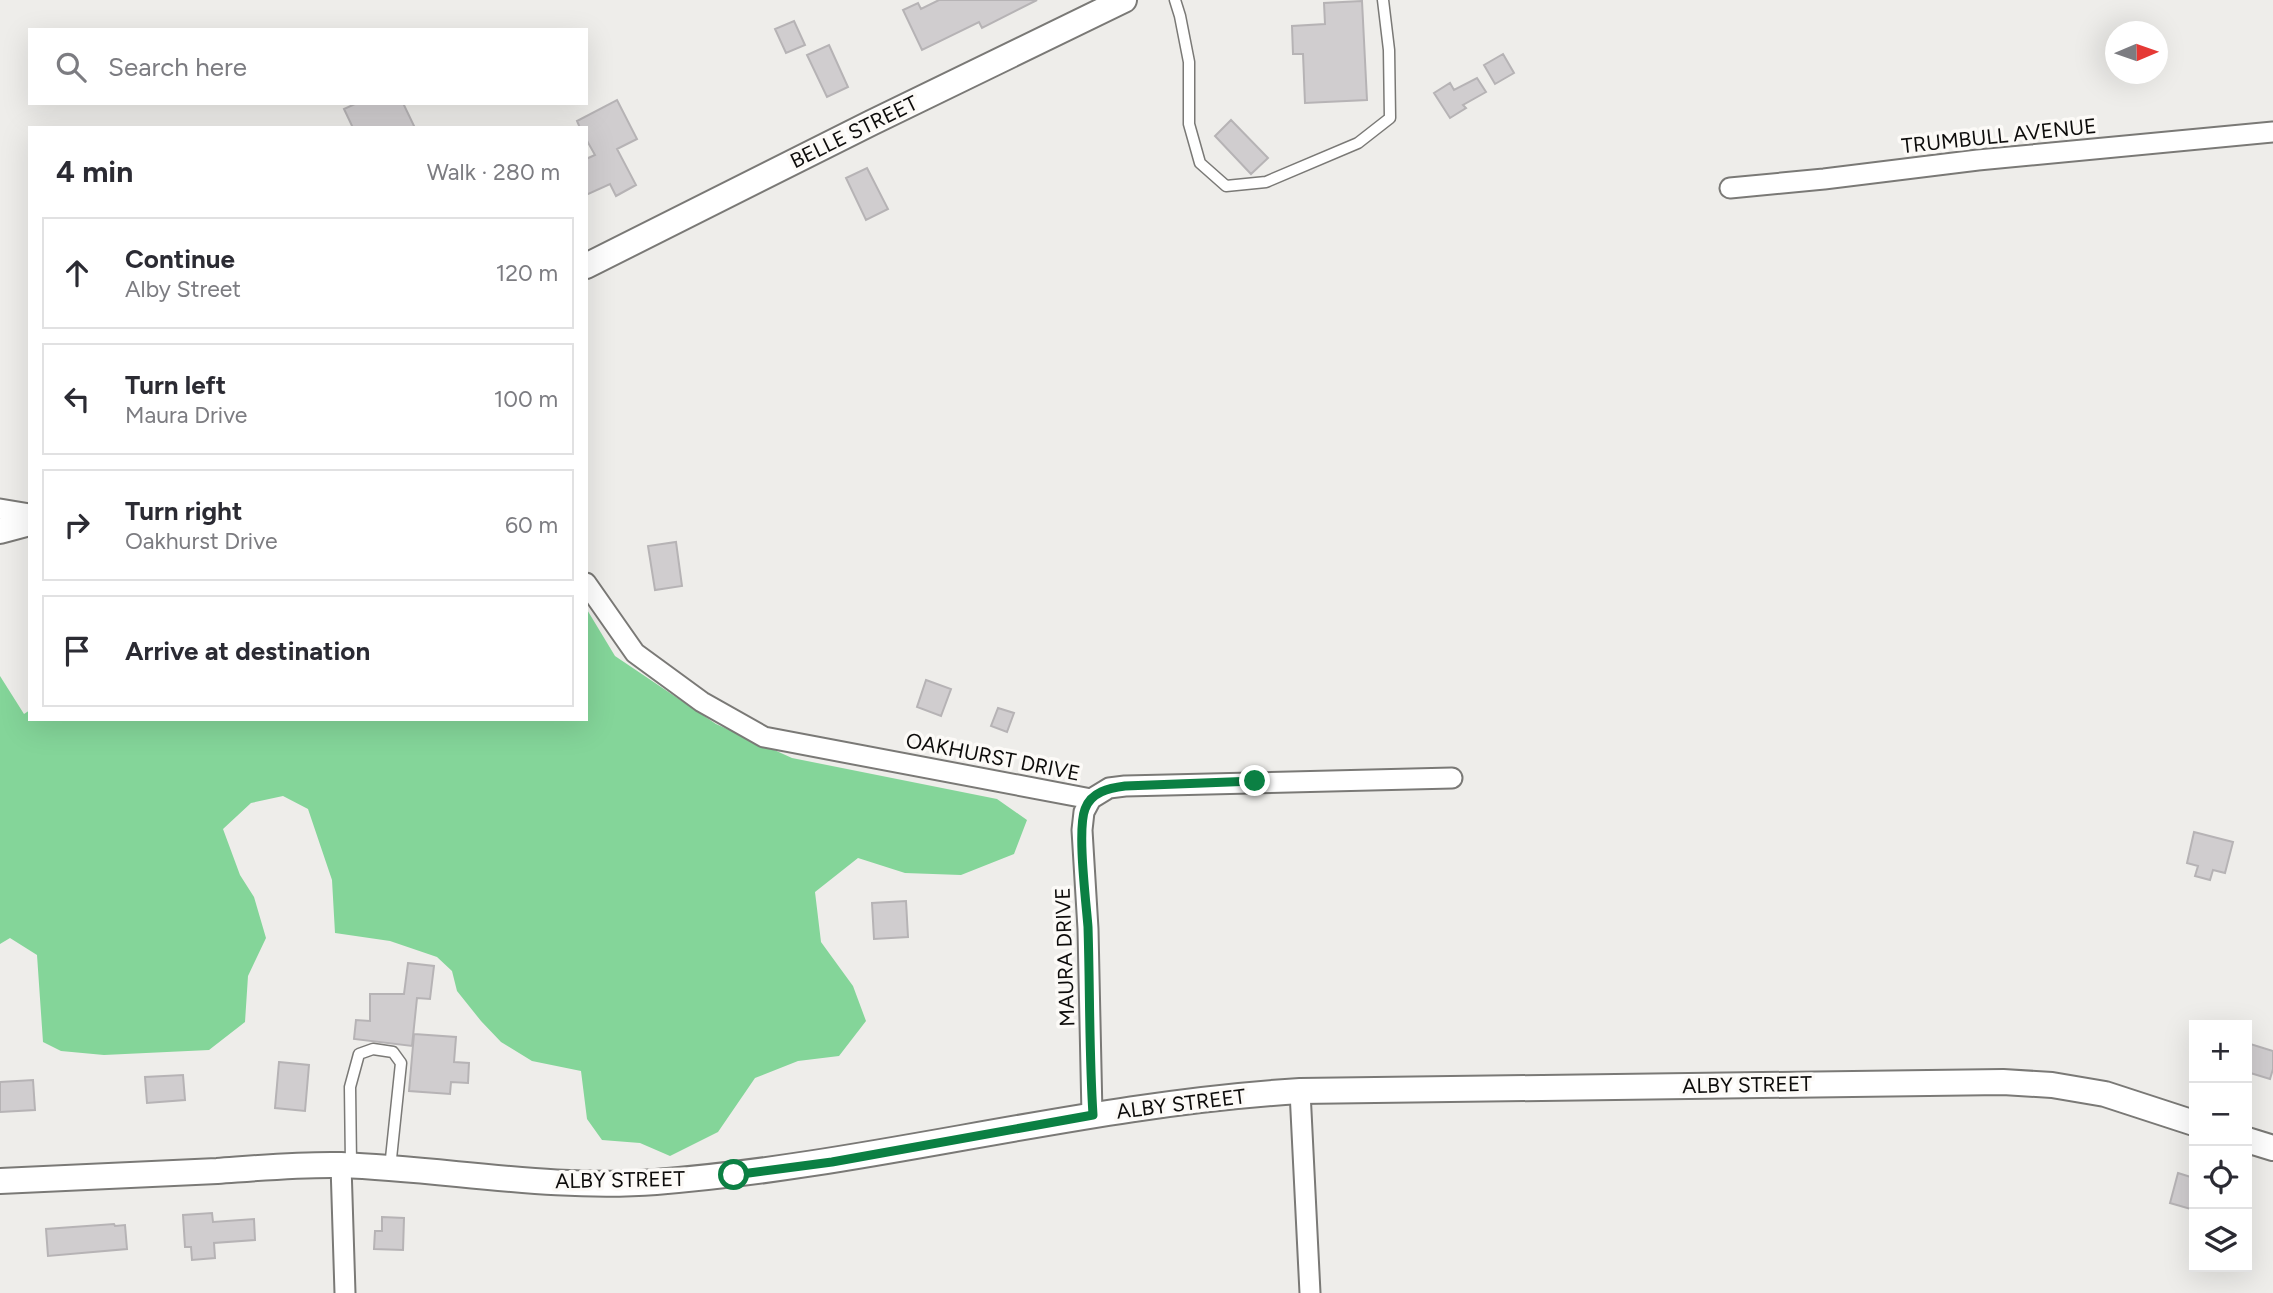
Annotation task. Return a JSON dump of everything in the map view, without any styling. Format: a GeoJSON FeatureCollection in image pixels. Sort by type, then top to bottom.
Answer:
{"type":"FeatureCollection","features":[{"type":"Feature","properties":{"kind":"street","name":"BELLE STREET"},"geometry":{"type":"LineString","coordinates":[[588,265],[1124,0]]}},
{"type":"Feature","properties":{"kind":"street","name":"TRUMBULL AVENUE"},"geometry":{"type":"LineString","coordinates":[[1730,188],[1978,160],[2273,132]]}},
{"type":"Feature","properties":{"kind":"street"},"geometry":{"type":"LineString","coordinates":[[0,509],[28,514]]}},
{"type":"Feature","properties":{"kind":"street"},"geometry":{"type":"LineString","coordinates":[[0,531],[28,524]]}},
{"type":"Feature","properties":{"kind":"street","name":"OAKHURST DRIVE"},"geometry":{"type":"LineString","coordinates":[[588,586],[635,653],[702,702],[764,737],[1091,799],[1109,788],[1125,786],[1452,778]]}},
{"type":"Feature","properties":{"kind":"street","name":"MAURA DRIVE"},"geometry":{"type":"LineString","coordinates":[[1091,799],[1084,812],[1082,830],[1088,929],[1093,1115]]}},
{"type":"Feature","properties":{"kind":"street","name":"ALBY STREET"},"geometry":{"type":"LineString","coordinates":[[0,1181],[346,1166],[543,1181],[652,1182],[832,1162],[1093,1115],[1196,1100],[1300,1091],[2003,1082],[2052,1085],[2105,1094],[2189,1121]]}},
{"type":"Feature","properties":{"kind":"street"},"geometry":{"type":"LineString","coordinates":[[1300,1091],[1310,1293]]}},
{"type":"Feature","properties":{"kind":"street"},"geometry":{"type":"LineString","coordinates":[[2252,1142],[2273,1149]]}},
{"type":"Feature","properties":{"kind":"street"},"geometry":{"type":"LineString","coordinates":[[345,1293],[346,1166]]}},
{"type":"Feature","properties":{"kind":"lane"},"geometry":{"type":"LineString","coordinates":[[1175,0],[1181,16],[1189,62],[1189,124],[1200,163],[1226,186],[1266,182],[1359,143],[1390,118],[1389,50],[1383,0]]}},
{"type":"Feature","properties":{"kind":"lane"},"geometry":{"type":"LineString","coordinates":[[346,1166],[349,1087],[359,1054],[373,1049],[393,1052],[401,1063],[390,1168]]}},
{"type":"Feature","properties":{"kind":"green space"},"geometry":{"type":"Polygon","coordinates":[[[588,611],[615,656],[716,724],[792,758],[997,799],[1027,820],[1014,854],[961,875],[905,873],[858,858],[815,892],[821,942],[853,986],[866,1021],[839,1056],[798,1061],[755,1078],[718,1132],[670,1156],[640,1143],[602,1140],[587,1119],[581,1071],[532,1061],[501,1042],[457,991],[452,971],[437,957],[390,941],[335,933],[332,880],[308,809],[283,796],[251,803],[223,829],[240,875],[254,897],[266,938],[248,976],[245,1022],[209,1050],[104,1055],[61,1051],[43,1042],[37,955],[10,938],[0,944],[0,676],[24,714],[28,711],[28,721],[588,721],[588,611]]]}},
{"type":"Feature","properties":{"kind":"building"},"geometry":{"type":"Polygon","coordinates":[[[939,0],[1037,0],[982,28],[979,22],[922,50],[903,10],[918,3],[921,9],[939,0]]]}},
{"type":"Feature","properties":{"kind":"building"},"geometry":{"type":"Polygon","coordinates":[[[1362,1],[1367,100],[1305,103],[1303,54],[1293,54],[1292,26],[1325,24],[1324,3],[1362,1]]]}},
{"type":"Feature","properties":{"kind":"building"},"geometry":{"type":"Polygon","coordinates":[[[794,21],[805,45],[786,53],[775,29],[794,21]]]}},
{"type":"Feature","properties":{"kind":"building"},"geometry":{"type":"Polygon","coordinates":[[[829,45],[848,87],[827,97],[807,55],[829,45]]]}},
{"type":"Feature","properties":{"kind":"building"},"geometry":{"type":"Polygon","coordinates":[[[1503,54],[1514,73],[1495,84],[1484,65],[1503,54]]]}},
{"type":"Feature","properties":{"kind":"building"},"geometry":{"type":"Polygon","coordinates":[[[1477,78],[1486,92],[1463,105],[1466,108],[1450,118],[1434,93],[1450,83],[1454,90],[1477,78]]]}},
{"type":"Feature","properties":{"kind":"building"},"geometry":{"type":"Polygon","coordinates":[[[617,100],[637,139],[617,149],[636,185],[616,196],[610,184],[588,194],[588,158],[595,155],[588,143],[588,126],[579,126],[577,121],[617,100]]]}},
{"type":"Feature","properties":{"kind":"building"},"geometry":{"type":"Polygon","coordinates":[[[353,105],[404,105],[414,126],[352,126],[344,109],[353,105]]]}},
{"type":"Feature","properties":{"kind":"building"},"geometry":{"type":"Polygon","coordinates":[[[1231,120],[1268,158],[1251,174],[1215,136],[1231,120]]]}},
{"type":"Feature","properties":{"kind":"building"},"geometry":{"type":"Polygon","coordinates":[[[867,168],[888,209],[866,220],[846,178],[867,168]]]}},
{"type":"Feature","properties":{"kind":"building"},"geometry":{"type":"Polygon","coordinates":[[[676,542],[682,586],[655,590],[648,546],[676,542]]]}},
{"type":"Feature","properties":{"kind":"building"},"geometry":{"type":"Polygon","coordinates":[[[926,680],[951,689],[941,716],[917,707],[926,680]]]}},
{"type":"Feature","properties":{"kind":"building"},"geometry":{"type":"Polygon","coordinates":[[[998,708],[1014,713],[1007,732],[991,726],[998,708]]]}},
{"type":"Feature","properties":{"kind":"building"},"geometry":{"type":"Polygon","coordinates":[[[2194,832],[2233,842],[2225,873],[2213,870],[2210,880],[2195,876],[2198,866],[2187,863],[2194,832]]]}},
{"type":"Feature","properties":{"kind":"building"},"geometry":{"type":"Polygon","coordinates":[[[906,901],[908,937],[874,939],[872,903],[906,901]]]}},
{"type":"Feature","properties":{"kind":"building"},"geometry":{"type":"Polygon","coordinates":[[[408,963],[434,966],[430,999],[417,998],[412,1046],[354,1039],[356,1020],[370,1021],[370,994],[404,994],[408,963]]]}},
{"type":"Feature","properties":{"kind":"building"},"geometry":{"type":"Polygon","coordinates":[[[414,1034],[456,1037],[454,1062],[469,1063],[468,1083],[451,1082],[450,1094],[409,1091],[414,1034]]]}},
{"type":"Feature","properties":{"kind":"building"},"geometry":{"type":"Polygon","coordinates":[[[2252,1045],[2273,1051],[2270,1079],[2252,1074],[2252,1045]]]}},
{"type":"Feature","properties":{"kind":"building"},"geometry":{"type":"Polygon","coordinates":[[[279,1062],[309,1065],[305,1111],[275,1108],[279,1062]]]}},
{"type":"Feature","properties":{"kind":"building"},"geometry":{"type":"Polygon","coordinates":[[[183,1075],[185,1100],[147,1103],[145,1077],[183,1075]]]}},
{"type":"Feature","properties":{"kind":"building"},"geometry":{"type":"Polygon","coordinates":[[[33,1080],[35,1110],[0,1112],[0,1082],[33,1080]]]}},
{"type":"Feature","properties":{"kind":"building"},"geometry":{"type":"Polygon","coordinates":[[[2178,1173],[2189,1176],[2189,1209],[2170,1203],[2178,1173]]]}},
{"type":"Feature","properties":{"kind":"building"},"geometry":{"type":"Polygon","coordinates":[[[212,1213],[213,1222],[254,1219],[255,1240],[214,1243],[215,1258],[192,1260],[191,1247],[185,1247],[183,1215],[212,1213]]]}},
{"type":"Feature","properties":{"kind":"building"},"geometry":{"type":"Polygon","coordinates":[[[382,1217],[404,1218],[403,1250],[374,1249],[375,1231],[382,1231],[382,1217]]]}},
{"type":"Feature","properties":{"kind":"building"},"geometry":{"type":"Polygon","coordinates":[[[125,1225],[127,1249],[48,1256],[46,1229],[125,1225]]]}},
{"type":"Feature","properties":{"kind":"route"},"geometry":{"type":"LineString","coordinates":[[734,1175],[832,1162],[1093,1115],[1088,929],[1082,830],[1086,805],[1096,794],[1109,788],[1255,781]]}}]}
